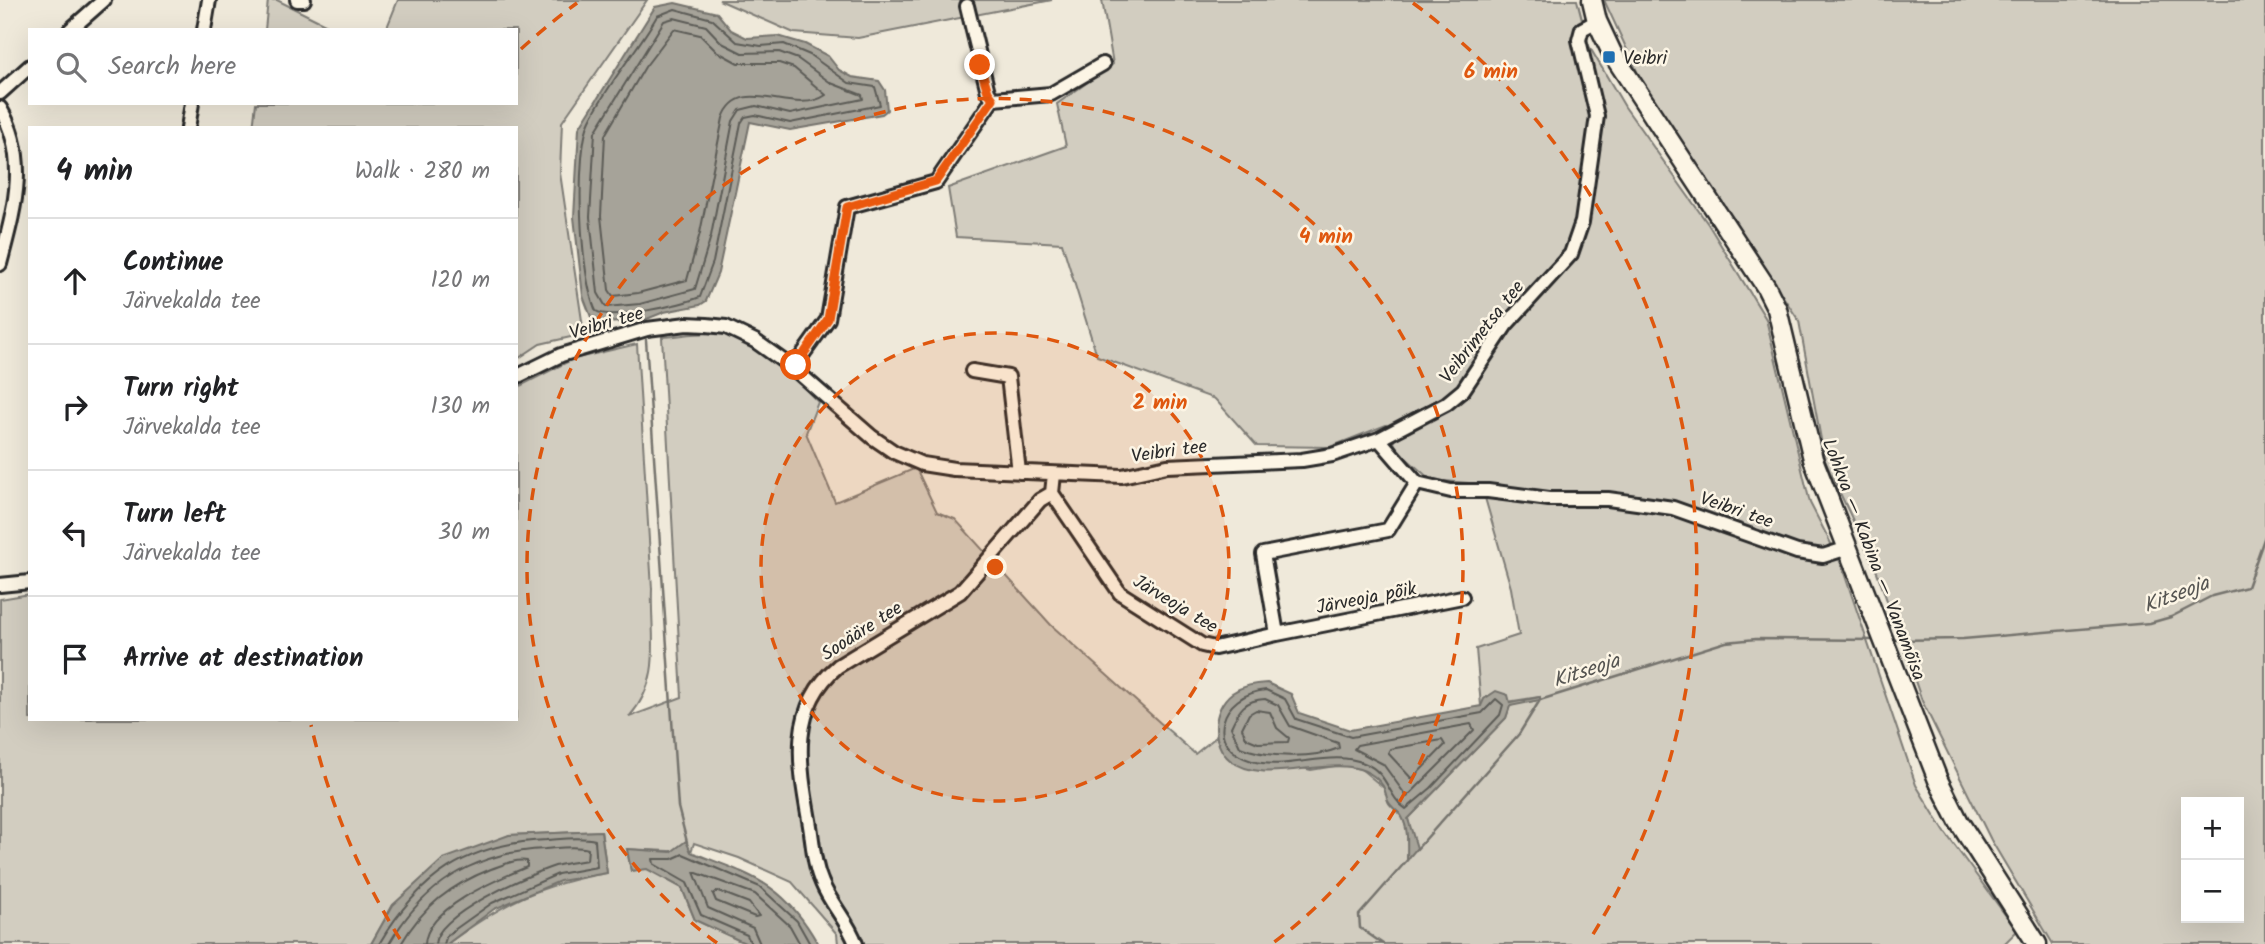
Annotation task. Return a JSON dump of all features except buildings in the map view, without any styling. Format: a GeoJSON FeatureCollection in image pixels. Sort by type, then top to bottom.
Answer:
{"type":"FeatureCollection","features":[{"type":"Feature","properties":{"kind":"street"},"geometry":{"type":"LineString","coordinates":[[72,28],[104,0]]}},
{"type":"Feature","properties":{"kind":"street"},"geometry":{"type":"LineString","coordinates":[[204,28],[209,0]]}},
{"type":"Feature","properties":{"kind":"street"},"geometry":{"type":"LineString","coordinates":[[297,0],[304,0]]}},
{"type":"Feature","properties":{"kind":"street","name":"Lohkva — Kabina — Vanamõisa"},"geometry":{"type":"LineString","coordinates":[[1592,0],[1597,20],[1622,70],[1766,287],[1777,309],[1813,459],[1938,780],[1959,822],[2037,944]]}},
{"type":"Feature","properties":{"kind":"street"},"geometry":{"type":"LineString","coordinates":[[967,6],[988,92],[993,99]]}},
{"type":"Feature","properties":{"kind":"street","name":"Veibrimetsa tee"},"geometry":{"type":"LineString","coordinates":[[1379,439],[1446,404],[1463,390],[1513,316],[1571,254],[1582,222],[1597,116],[1578,40],[1582,29],[1597,20]]}},
{"type":"Feature","properties":{"kind":"street"},"geometry":{"type":"LineString","coordinates":[[993,99],[1051,94],[1102,64]]}},
{"type":"Feature","properties":{"kind":"street"},"geometry":{"type":"LineString","coordinates":[[0,93],[28,68]]}},
{"type":"Feature","properties":{"kind":"street"},"geometry":{"type":"LineString","coordinates":[[793,368],[828,319],[847,207],[936,181],[993,99]]}},
{"type":"Feature","properties":{"kind":"street"},"geometry":{"type":"LineString","coordinates":[[188,126],[192,105]]}},
{"type":"Feature","properties":{"kind":"street"},"geometry":{"type":"LineString","coordinates":[[0,108],[13,135],[19,166],[17,191],[0,264]]}},
{"type":"Feature","properties":{"kind":"street","name":"Veibri tee"},"geometry":{"type":"LineString","coordinates":[[518,376],[561,355],[647,329],[687,324],[726,327],[741,333],[793,368],[850,419],[894,452],[922,464],[1018,472],[1122,476],[1167,466],[1302,460],[1332,455],[1379,439]]}},
{"type":"Feature","properties":{"kind":"street"},"geometry":{"type":"LineString","coordinates":[[972,371],[1008,377],[1018,472]]}},
{"type":"Feature","properties":{"kind":"street"},"geometry":{"type":"LineString","coordinates":[[1277,634],[1263,554],[1388,530],[1417,483],[1379,439]]}},
{"type":"Feature","properties":{"kind":"street"},"geometry":{"type":"LineString","coordinates":[[1052,494],[1054,474]]}},
{"type":"Feature","properties":{"kind":"street","name":"Veibri tee"},"geometry":{"type":"LineString","coordinates":[[1417,483],[1451,491],[1488,491],[1549,499],[1608,499],[1673,508],[1797,552],[1823,556],[1848,548]]}},
{"type":"Feature","properties":{"kind":"street","name":"Järveoja tee"},"geometry":{"type":"LineString","coordinates":[[1052,494],[1120,593],[1139,606],[1202,645],[1214,648],[1277,634]]}},
{"type":"Feature","properties":{"kind":"street","name":"Sooääre tee"},"geometry":{"type":"LineString","coordinates":[[856,944],[844,918],[823,887],[814,857],[800,756],[801,726],[807,709],[824,677],[838,666],[960,592],[1040,500],[1052,494]]}},
{"type":"Feature","properties":{"kind":"street"},"geometry":{"type":"LineString","coordinates":[[0,585],[28,582]]}},
{"type":"Feature","properties":{"kind":"street","name":"Järveoja põik"},"geometry":{"type":"LineString","coordinates":[[1277,634],[1462,597]]}},
{"type":"Feature","properties":{"kind":"shaded area"},"geometry":{"type":"Polygon","coordinates":[[[268,0],[277,0],[333,28],[265,28],[268,0]]]}},
{"type":"Feature","properties":{"kind":"shaded area"},"geometry":{"type":"Polygon","coordinates":[[[398,0],[647,0],[562,122],[560,173],[584,334],[540,344],[518,359],[518,126],[253,126],[256,105],[518,105],[518,28],[387,28],[398,0]]]}},
{"type":"Feature","properties":{"kind":"shaded area"},"geometry":{"type":"Polygon","coordinates":[[[719,0],[1052,0],[858,38],[794,33],[719,0]]]}},
{"type":"Feature","properties":{"kind":"shaded area"},"geometry":{"type":"Polygon","coordinates":[[[1102,0],[1577,0],[1589,46],[1625,107],[1708,224],[1766,319],[1810,503],[1840,561],[1916,785],[1944,831],[2017,931],[2004,944],[838,944],[837,934],[792,882],[739,858],[694,843],[691,852],[627,849],[631,871],[647,868],[682,888],[695,920],[747,944],[447,944],[485,918],[522,898],[561,883],[607,873],[601,831],[509,835],[393,905],[371,944],[0,944],[0,599],[28,594],[28,721],[518,721],[518,387],[573,359],[637,344],[652,589],[653,656],[647,687],[629,717],[682,697],[662,337],[700,333],[722,334],[750,343],[786,370],[818,402],[806,433],[835,502],[916,468],[937,512],[955,519],[1051,625],[1195,754],[1216,737],[1222,749],[1311,770],[1341,765],[1361,769],[1384,788],[1389,803],[1403,818],[1407,830],[1408,859],[1412,840],[1408,819],[1506,718],[1510,706],[1539,697],[1481,706],[1476,649],[1519,635],[1511,588],[1481,484],[1431,480],[1398,451],[1386,425],[1330,447],[1257,446],[1215,399],[1097,356],[1062,243],[956,237],[948,188],[1066,146],[1057,104],[1113,64],[1102,0]]]}},
{"type":"Feature","properties":{"kind":"shaded area"},"geometry":{"type":"Polygon","coordinates":[[[1604,0],[2265,0],[2265,944],[2053,944],[1991,840],[1922,701],[1877,572],[1825,461],[1799,321],[1641,80],[1604,0]]]}},
{"type":"Feature","properties":{"kind":"water"},"geometry":{"type":"Polygon","coordinates":[[[675,3],[717,13],[731,30],[747,38],[778,36],[805,44],[828,56],[839,70],[852,77],[879,81],[885,90],[887,110],[882,114],[790,130],[750,122],[718,273],[706,301],[642,321],[603,323],[591,317],[583,296],[574,217],[579,128],[655,7],[675,3]]]}},
{"type":"Feature","properties":{"kind":"water"},"geometry":{"type":"Polygon","coordinates":[[[1267,683],[1291,694],[1299,713],[1350,730],[1481,706],[1484,699],[1496,691],[1508,695],[1510,703],[1540,697],[1540,700],[1510,706],[1506,718],[1408,819],[1417,848],[1407,860],[1406,827],[1401,815],[1389,803],[1383,786],[1369,773],[1351,767],[1331,766],[1267,772],[1247,769],[1230,760],[1224,753],[1219,745],[1216,726],[1220,708],[1232,693],[1241,688],[1267,683]]]}},
{"type":"Feature","properties":{"kind":"water"},"geometry":{"type":"Polygon","coordinates":[[[601,831],[607,873],[560,881],[494,909],[447,944],[371,944],[393,905],[443,859],[509,835],[601,831]]]}},
{"type":"Feature","properties":{"kind":"water"},"geometry":{"type":"Polygon","coordinates":[[[686,841],[691,852],[749,876],[779,894],[793,907],[818,944],[747,944],[695,920],[682,888],[647,869],[631,871],[627,849],[671,852],[686,841]]]}},
{"type":"Feature","properties":{"kind":"waterway"},"geometry":{"type":"LineString","coordinates":[[646,340],[678,807],[687,842]]}},
{"type":"Feature","properties":{"kind":"waterway","name":"Kitseoja"},"geometry":{"type":"LineString","coordinates":[[1894,640],[1963,639],[2150,623],[2171,617],[2212,596],[2247,587],[2265,536]]}},
{"type":"Feature","properties":{"kind":"waterway","name":"Kitseoja"},"geometry":{"type":"LineString","coordinates":[[1416,850],[1519,734],[1540,700],[1726,642],[1756,639],[1875,640]]}},
{"type":"Feature","properties":{"kind":"waterway","name":"Kitseoja"},"geometry":{"type":"LineString","coordinates":[[1383,944],[1360,928],[1359,915],[1409,858]]}},
{"type":"Feature","properties":{"kind":"place","name":"Veibri"},"geometry":{"type":"Point","coordinates":[1609,57]}},
{"type":"Feature","properties":{"kind":"route"},"geometry":{"type":"LineString","coordinates":[[796,365],[828,319],[847,207],[924,187],[936,181],[993,99],[988,92],[980,65]]}}]}
